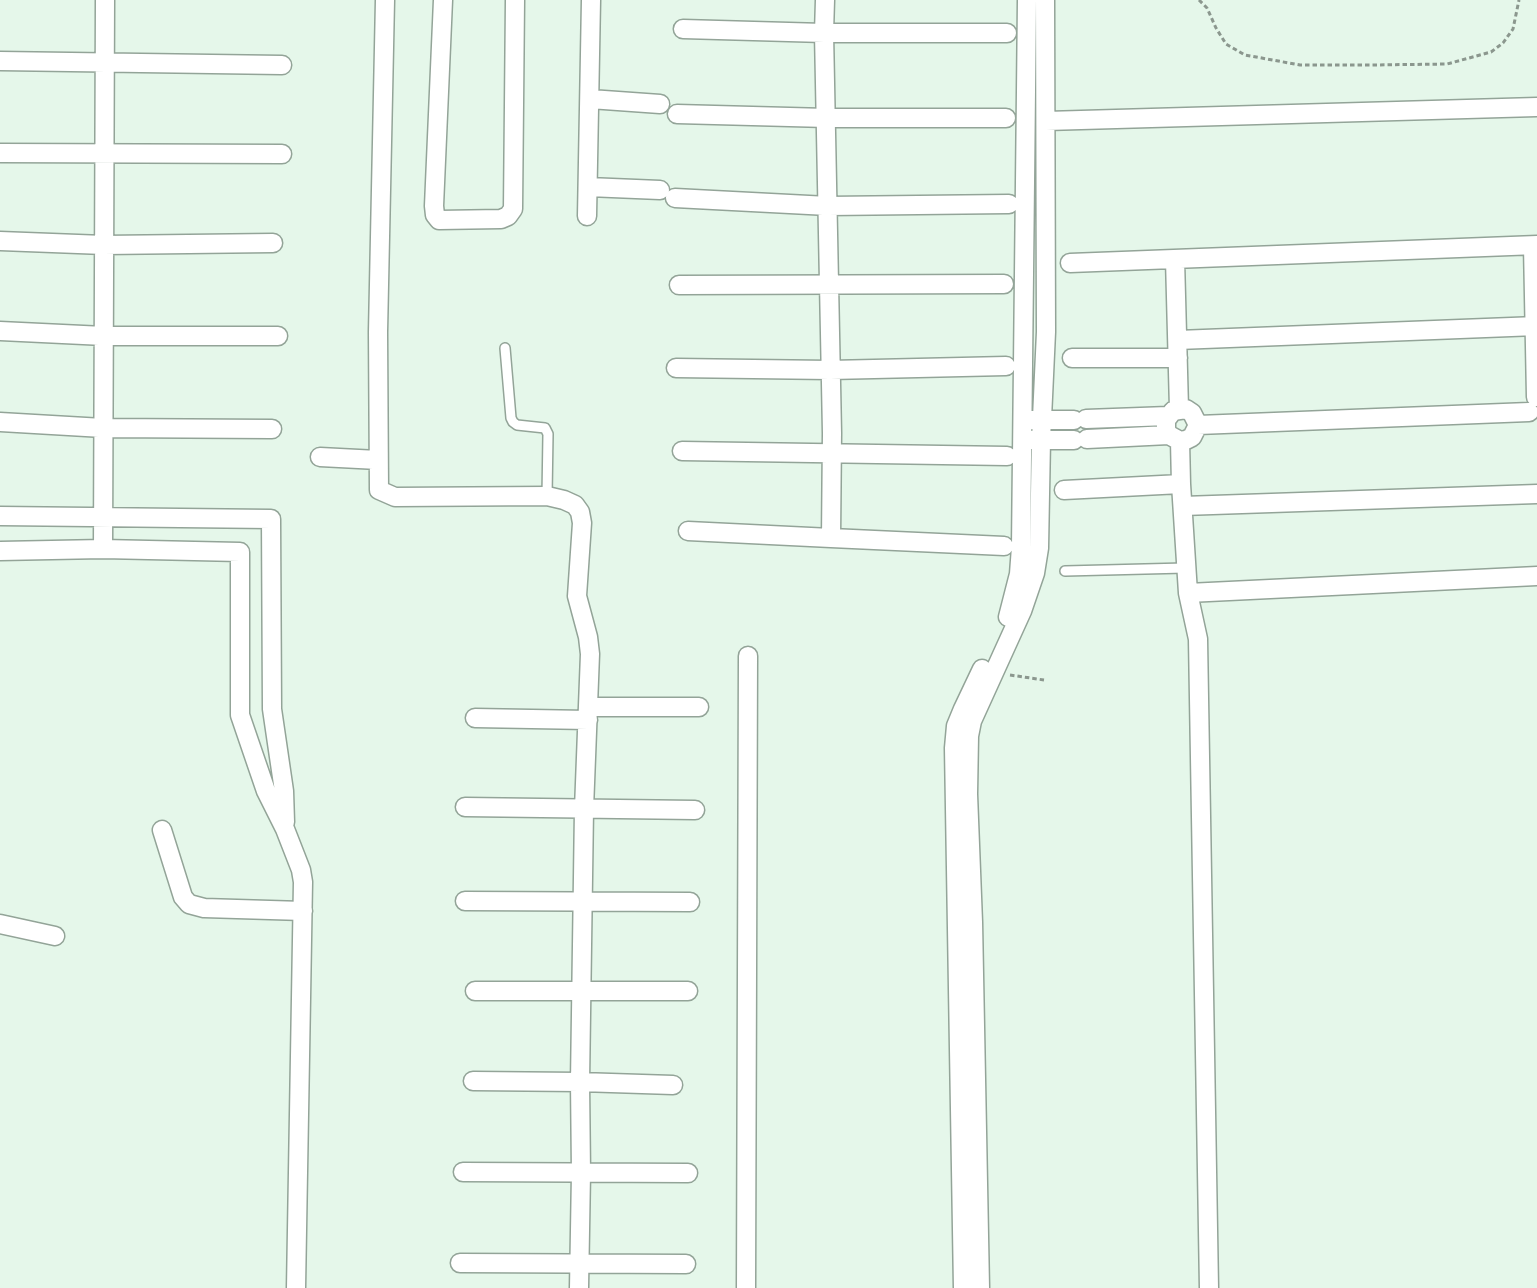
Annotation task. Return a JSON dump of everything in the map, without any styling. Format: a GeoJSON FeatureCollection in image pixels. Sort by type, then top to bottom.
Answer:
{"type":"FeatureCollection","features":[{"type":"Feature","properties":{"kind":"street"},"geometry":{"type":"LineString","coordinates":[[103,549],[105,0]]}},
{"type":"Feature","properties":{"kind":"street"},"geometry":{"type":"LineString","coordinates":[[385,0],[378,332],[379,490],[395,497],[547,496],[564,500],[575,506],[580,512],[582,523],[577,596],[589,645],[579,1082],[581,1173],[579,1288]]}},
{"type":"Feature","properties":{"kind":"street"},"geometry":{"type":"LineString","coordinates":[[443,0],[434,206],[439,220],[501,219],[508,216],[513,209],[515,0]]}},
{"type":"Feature","properties":{"kind":"street"},"geometry":{"type":"LineString","coordinates":[[587,216],[591,0]]}},
{"type":"Feature","properties":{"kind":"street"},"geometry":{"type":"LineString","coordinates":[[825,0],[831,538]]}},
{"type":"Feature","properties":{"kind":"street"},"geometry":{"type":"LineString","coordinates":[[980,1288],[974,945],[968,794],[969,736],[972,721],[993,673],[1002,644],[1035,573],[1020,547],[1033,420],[1028,0]]}},
{"type":"Feature","properties":{"kind":"street"},"geometry":{"type":"LineString","coordinates":[[1033,420],[1046,332],[1045,0]]}},
{"type":"Feature","properties":{"kind":"street"},"geometry":{"type":"LineString","coordinates":[[683,29],[824,33],[1007,33]]}},
{"type":"Feature","properties":{"kind":"street"},"geometry":{"type":"LineString","coordinates":[[0,61],[282,65]]}},
{"type":"Feature","properties":{"kind":"street"},"geometry":{"type":"LineString","coordinates":[[590,99],[660,104]]}},
{"type":"Feature","properties":{"kind":"street"},"geometry":{"type":"LineString","coordinates":[[1046,121],[1537,107]]}},
{"type":"Feature","properties":{"kind":"street"},"geometry":{"type":"LineString","coordinates":[[677,114],[826,118],[1006,118]]}},
{"type":"Feature","properties":{"kind":"street"},"geometry":{"type":"LineString","coordinates":[[0,153],[282,154]]}},
{"type":"Feature","properties":{"kind":"street"},"geometry":{"type":"LineString","coordinates":[[588,187],[828,206],[1009,204]]}},
{"type":"Feature","properties":{"kind":"street"},"geometry":{"type":"LineString","coordinates":[[0,241],[104,244],[273,243]]}},
{"type":"Feature","properties":{"kind":"street"},"geometry":{"type":"LineString","coordinates":[[1070,263],[1535,245],[1535,407],[1198,425]]}},
{"type":"Feature","properties":{"kind":"street"},"geometry":{"type":"LineString","coordinates":[[1175,259],[1178,349],[1174,412],[1165,425],[1174,438],[1181,484],[1185,568],[1198,639],[1209,1288]]}},
{"type":"Feature","properties":{"kind":"street"},"geometry":{"type":"LineString","coordinates":[[679,285],[1004,285]]}},
{"type":"Feature","properties":{"kind":"street"},"geometry":{"type":"LineString","coordinates":[[1072,358],[1535,326]]}},
{"type":"Feature","properties":{"kind":"street"},"geometry":{"type":"LineString","coordinates":[[0,331],[104,336],[279,336]]}},
{"type":"Feature","properties":{"kind":"street"},"geometry":{"type":"LineString","coordinates":[[676,368],[830,370],[1006,366]]}},
{"type":"Feature","properties":{"kind":"street"},"geometry":{"type":"LineString","coordinates":[[1033,420],[1080,420],[1186,409],[1192,413],[1198,425]]}},
{"type":"Feature","properties":{"kind":"street"},"geometry":{"type":"LineString","coordinates":[[0,422],[103,428],[272,429]]}},
{"type":"Feature","properties":{"kind":"street"},"geometry":{"type":"LineString","coordinates":[[1032,440],[1192,437],[1198,425]]}},
{"type":"Feature","properties":{"kind":"street"},"geometry":{"type":"LineString","coordinates":[[682,450],[1007,456]]}},
{"type":"Feature","properties":{"kind":"street"},"geometry":{"type":"LineString","coordinates":[[320,457],[378,460]]}},
{"type":"Feature","properties":{"kind":"street"},"geometry":{"type":"LineString","coordinates":[[1064,490],[1181,484]]}},
{"type":"Feature","properties":{"kind":"street"},"geometry":{"type":"LineString","coordinates":[[1182,506],[1537,494]]}},
{"type":"Feature","properties":{"kind":"street"},"geometry":{"type":"LineString","coordinates":[[0,516],[272,520],[272,709],[284,791],[285,829]]}},
{"type":"Feature","properties":{"kind":"street"},"geometry":{"type":"LineString","coordinates":[[688,531],[1020,547]]}},
{"type":"Feature","properties":{"kind":"street"},"geometry":{"type":"LineString","coordinates":[[0,551],[103,549],[240,552],[240,715],[266,791],[285,829],[301,870],[303,911],[296,1288]]}},
{"type":"Feature","properties":{"kind":"street"},"geometry":{"type":"LineString","coordinates":[[1188,592],[1537,576]]}},
{"type":"Feature","properties":{"kind":"street"},"geometry":{"type":"LineString","coordinates":[[963,1288],[954,748],[956,726],[963,709],[1002,644]]}},
{"type":"Feature","properties":{"kind":"street"},"geometry":{"type":"LineString","coordinates":[[747,1288],[748,656]]}},
{"type":"Feature","properties":{"kind":"street"},"geometry":{"type":"LineString","coordinates":[[475,718],[699,707]]}},
{"type":"Feature","properties":{"kind":"street"},"geometry":{"type":"LineString","coordinates":[[465,807],[695,810]]}},
{"type":"Feature","properties":{"kind":"street"},"geometry":{"type":"LineString","coordinates":[[162,830],[183,897],[189,904],[204,908],[303,911]]}},
{"type":"Feature","properties":{"kind":"street"},"geometry":{"type":"LineString","coordinates":[[465,901],[690,902]]}},
{"type":"Feature","properties":{"kind":"street"},"geometry":{"type":"LineString","coordinates":[[0,924],[55,936]]}},
{"type":"Feature","properties":{"kind":"street"},"geometry":{"type":"LineString","coordinates":[[476,992],[688,991]]}},
{"type":"Feature","properties":{"kind":"street"},"geometry":{"type":"LineString","coordinates":[[473,1081],[673,1085]]}},
{"type":"Feature","properties":{"kind":"street"},"geometry":{"type":"LineString","coordinates":[[463,1172],[688,1173]]}},
{"type":"Feature","properties":{"kind":"street"},"geometry":{"type":"LineString","coordinates":[[460,1263],[686,1264]]}},
{"type":"Feature","properties":{"kind":"lane"},"geometry":{"type":"LineString","coordinates":[[505,348],[513,422],[517,425],[544,428],[548,434],[547,496]]}},
{"type":"Feature","properties":{"kind":"lane"},"geometry":{"type":"LineString","coordinates":[[1065,571],[1185,568]]}},
{"type":"Feature","properties":{"kind":"path"},"geometry":{"type":"LineString","coordinates":[[1199,0],[1208,8],[1226,44],[1245,55],[1300,65],[1371,65],[1448,64],[1491,52],[1503,43],[1513,29],[1519,0]]}},
{"type":"Feature","properties":{"kind":"path"},"geometry":{"type":"LineString","coordinates":[[993,673],[1044,680]]}}]}
